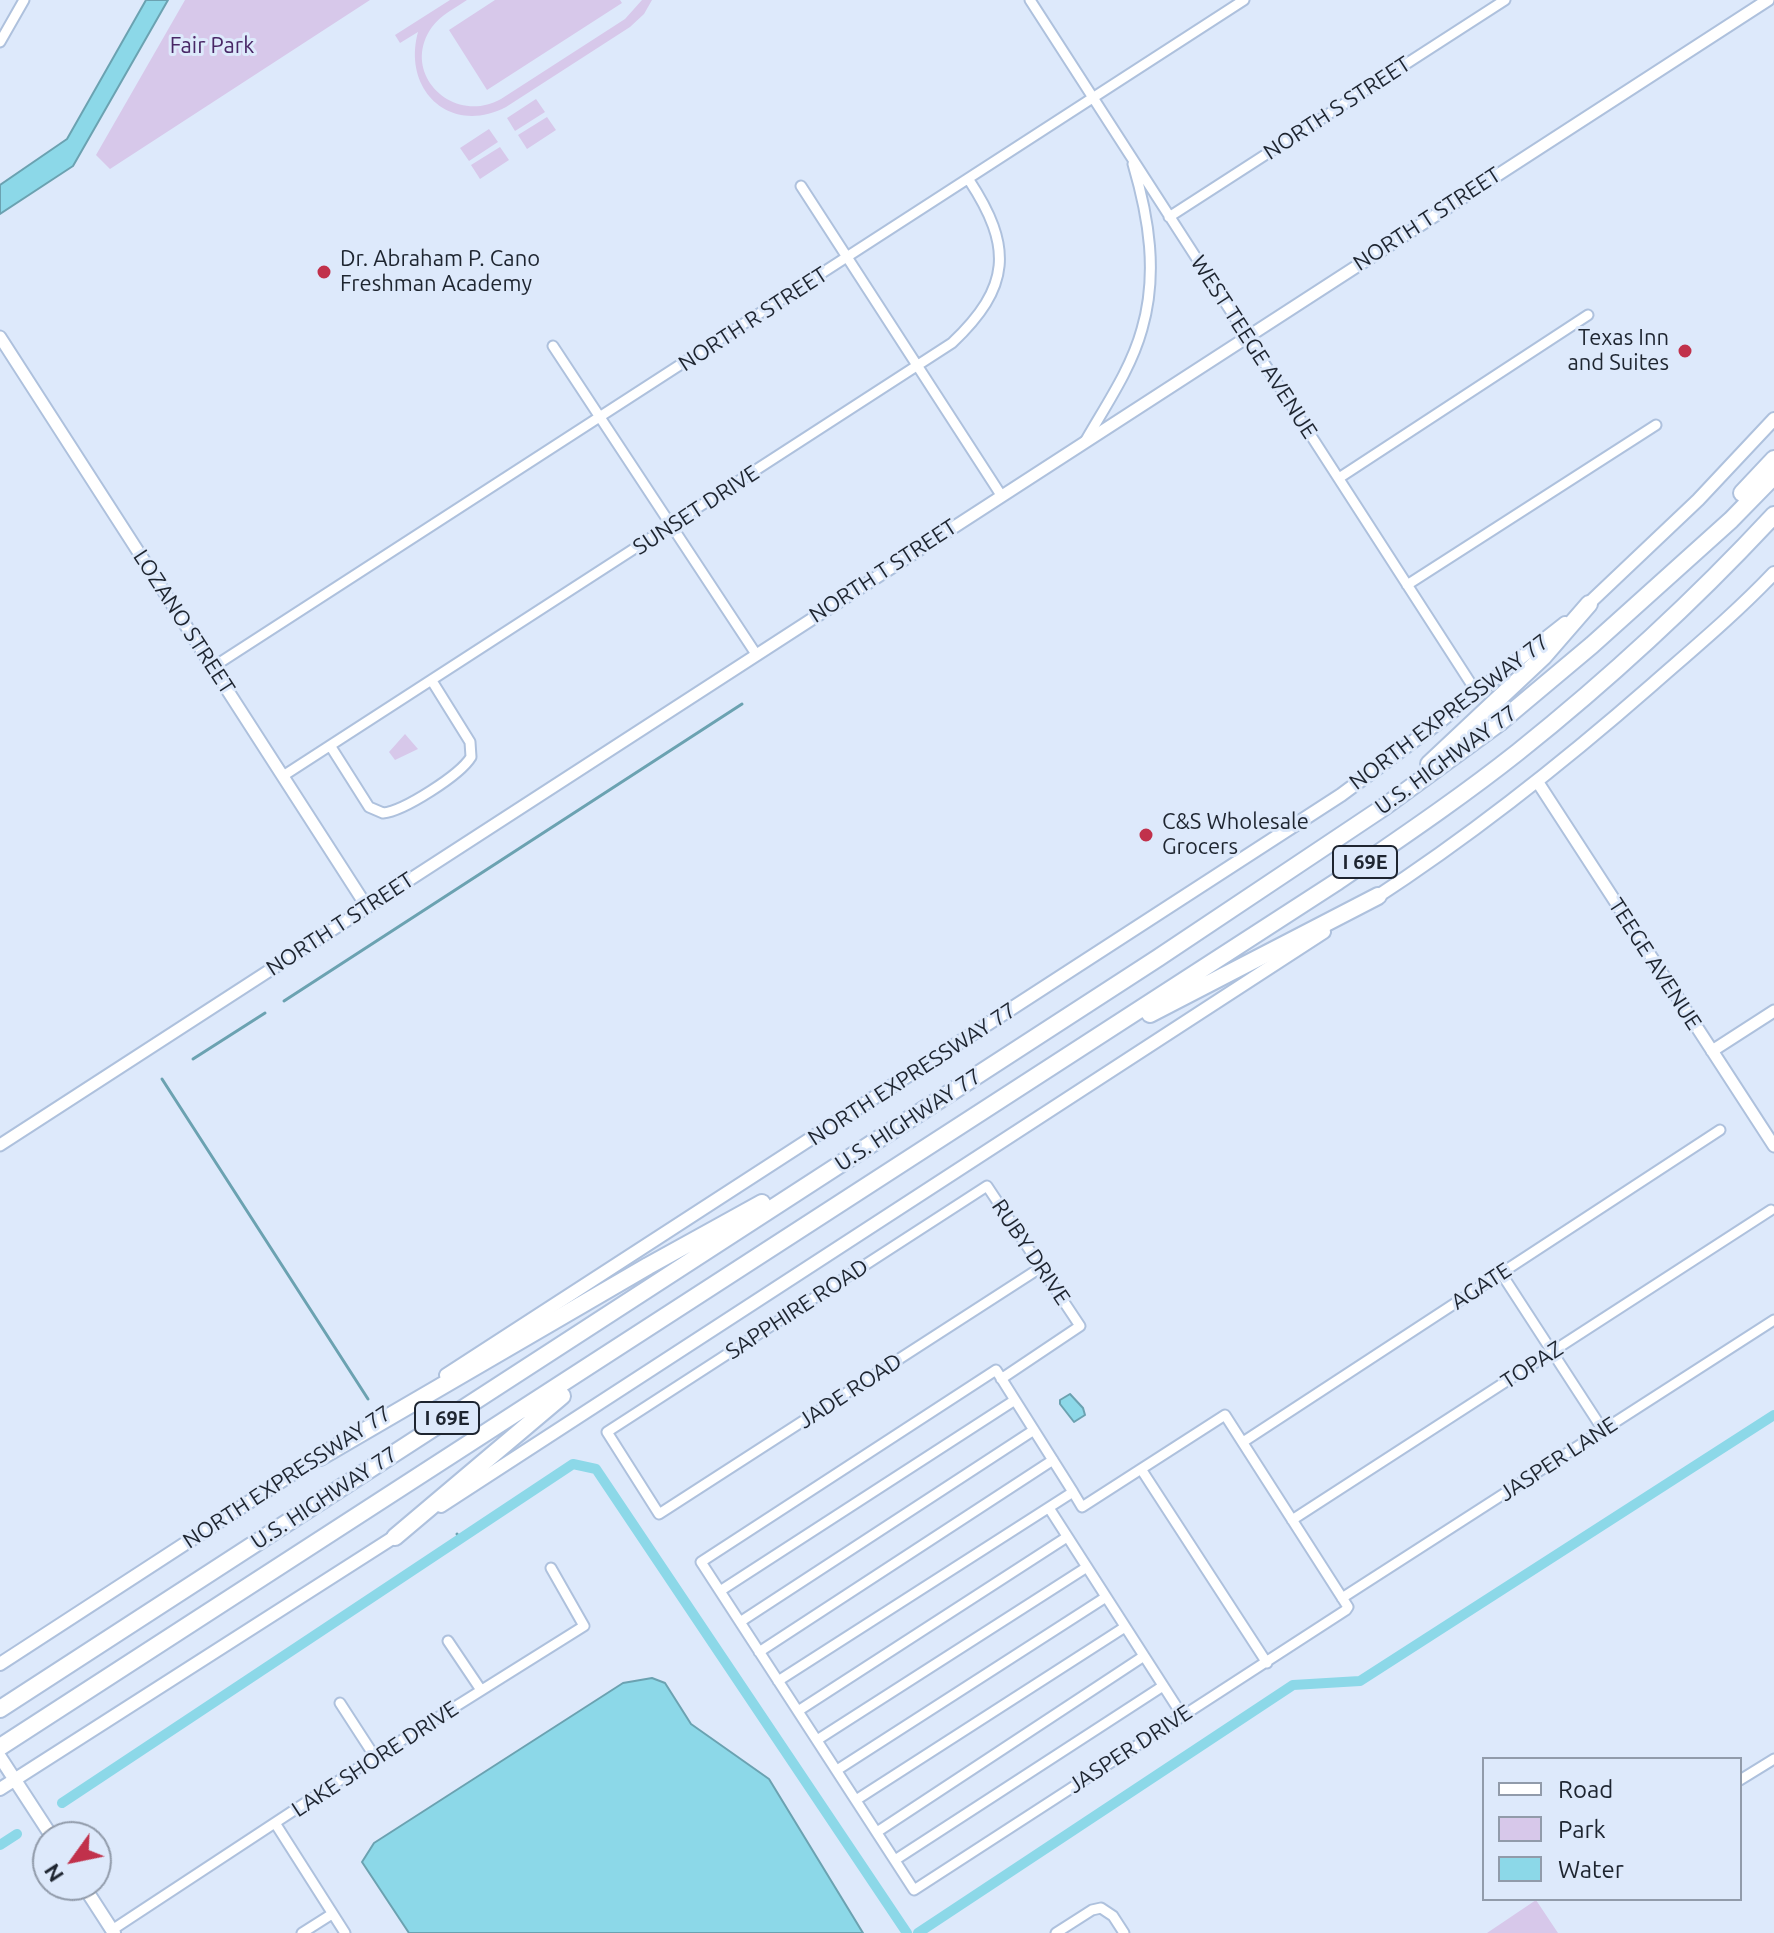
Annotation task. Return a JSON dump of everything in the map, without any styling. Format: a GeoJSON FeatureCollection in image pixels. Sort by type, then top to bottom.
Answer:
{"type":"FeatureCollection","features":[{"type":"Feature","properties":{"kind":"highway"},"geometry":{"type":"LineString","coordinates":[[1700,546],[1712,525],[1774,459]]}},
{"type":"Feature","properties":{"kind":"highway","name":"U.S. HIGHWAY 77"},"geometry":{"type":"LineString","coordinates":[[7,1705],[1158,958],[1384,807],[1499,723],[1592,645],[1731,520],[1774,476]]}},
{"type":"Feature","properties":{"kind":"highway","name":"U.S. HIGHWAY 77"},"geometry":{"type":"LineString","coordinates":[[0,1747],[1338,881],[1427,820],[1517,752],[1625,659],[1710,581],[1774,515]]}},
{"type":"Feature","properties":{"kind":"highway"},"geometry":{"type":"LineString","coordinates":[[1710,581],[1739,562],[1774,532]]}},
{"type":"Feature","properties":{"kind":"highway"},"geometry":{"type":"LineString","coordinates":[[1384,807],[1543,657],[1589,604]]}},
{"type":"Feature","properties":{"kind":"highway"},"geometry":{"type":"LineString","coordinates":[[993,1105],[1152,1013],[1378,896]]}},
{"type":"Feature","properties":{"kind":"highway"},"geometry":{"type":"LineString","coordinates":[[320,1457],[648,1266],[882,1136]]}},
{"type":"Feature","properties":{"kind":"highway"},"geometry":{"type":"LineString","coordinates":[[395,1537],[546,1407],[705,1291]]}},
{"type":"Feature","properties":{"kind":"main road","name":"NORTH EXPRESSWAY 77"},"geometry":{"type":"LineString","coordinates":[[0,1664],[1328,803],[1477,693],[1589,604],[1698,500],[1774,419]]}},
{"type":"Feature","properties":{"kind":"main road"},"geometry":{"type":"LineString","coordinates":[[0,1789],[395,1537],[1378,896],[1493,816],[1594,736],[1715,630],[1774,573]]}},
{"type":"Feature","properties":{"kind":"main road"},"geometry":{"type":"LineString","coordinates":[[0,1757],[42,1821]]}},
{"type":"Feature","properties":{"kind":"main road"},"geometry":{"type":"LineString","coordinates":[[93,1901],[113,1932]]}},
{"type":"Feature","properties":{"kind":"street"},"geometry":{"type":"LineString","coordinates":[[0,42],[4,27],[24,0]]}},
{"type":"Feature","properties":{"kind":"street","name":"WEST TEEGE AVENUE"},"geometry":{"type":"LineString","coordinates":[[1030,0],[1477,693]]}},
{"type":"Feature","properties":{"kind":"street","name":"NORTH R STREET"},"geometry":{"type":"LineString","coordinates":[[213,667],[1244,0]]}},
{"type":"Feature","properties":{"kind":"street","name":"NORTH S STREET"},"geometry":{"type":"LineString","coordinates":[[1169,217],[1505,0]]}},
{"type":"Feature","properties":{"kind":"street","name":"NORTH T STREET"},"geometry":{"type":"LineString","coordinates":[[0,1145],[1768,0]]}},
{"type":"Feature","properties":{"kind":"street"},"geometry":{"type":"LineString","coordinates":[[1086,440],[1124,373],[1142,330],[1148,294],[1148,227],[1129,153]]}},
{"type":"Feature","properties":{"kind":"street","name":"SUNSET DRIVE"},"geometry":{"type":"LineString","coordinates":[[283,776],[952,343],[974,323],[993,293],[997,280],[999,256],[995,233],[969,180]]}},
{"type":"Feature","properties":{"kind":"street"},"geometry":{"type":"LineString","coordinates":[[801,186],[1001,495]]}},
{"type":"Feature","properties":{"kind":"street"},"geometry":{"type":"LineString","coordinates":[[1339,478],[1588,315]]}},
{"type":"Feature","properties":{"kind":"street","name":"LOZANO STREET"},"geometry":{"type":"LineString","coordinates":[[0,337],[367,907]]}},
{"type":"Feature","properties":{"kind":"street"},"geometry":{"type":"LineString","coordinates":[[553,346],[756,654]]}},
{"type":"Feature","properties":{"kind":"street"},"geometry":{"type":"LineString","coordinates":[[1407,585],[1656,425]]}},
{"type":"Feature","properties":{"kind":"street"},"geometry":{"type":"LineString","coordinates":[[331,747],[369,807],[383,813],[400,808],[461,770],[471,757],[470,742],[432,681]]}},
{"type":"Feature","properties":{"kind":"street","name":"TEEGE AVENUE"},"geometry":{"type":"LineString","coordinates":[[1537,781],[1774,1146]]}},
{"type":"Feature","properties":{"kind":"street"},"geometry":{"type":"LineString","coordinates":[[1712,1051],[1774,1011]]}},
{"type":"Feature","properties":{"kind":"street","name":"AGATE"},"geometry":{"type":"LineString","coordinates":[[1243,1442],[1720,1130]]}},
{"type":"Feature","properties":{"kind":"street","name":"RUBY DRIVE"},"geometry":{"type":"LineString","coordinates":[[987,1186],[1080,1326],[1001,1379]]}},
{"type":"Feature","properties":{"kind":"street","name":"SAPPHIRE ROAD"},"geometry":{"type":"LineString","coordinates":[[659,1514],[607,1432],[987,1186]]}},
{"type":"Feature","properties":{"kind":"street","name":"TOPAZ"},"geometry":{"type":"LineString","coordinates":[[1292,1520],[1771,1210]]}},
{"type":"Feature","properties":{"kind":"street","name":"JADE ROAD"},"geometry":{"type":"LineString","coordinates":[[659,1514],[1040,1268]]}},
{"type":"Feature","properties":{"kind":"street"},"geometry":{"type":"LineString","coordinates":[[1501,1273],[1603,1430]]}},
{"type":"Feature","properties":{"kind":"street","name":"JASPER LANE"},"geometry":{"type":"LineString","coordinates":[[1342,1598],[1774,1320]]}},
{"type":"Feature","properties":{"kind":"street"},"geometry":{"type":"LineString","coordinates":[[1163,1686],[895,1860],[701,1562],[996,1370],[1082,1507],[1225,1415],[1342,1598]]}},
{"type":"Feature","properties":{"kind":"street"},"geometry":{"type":"LineString","coordinates":[[720,1591],[1015,1400]]}},
{"type":"Feature","properties":{"kind":"street"},"geometry":{"type":"LineString","coordinates":[[740,1622],[1034,1430]]}},
{"type":"Feature","properties":{"kind":"street"},"geometry":{"type":"LineString","coordinates":[[759,1652],[1053,1460]]}},
{"type":"Feature","properties":{"kind":"street"},"geometry":{"type":"LineString","coordinates":[[1141,1469],[1267,1663]]}},
{"type":"Feature","properties":{"kind":"street"},"geometry":{"type":"LineString","coordinates":[[778,1681],[1073,1492]]}},
{"type":"Feature","properties":{"kind":"street"},"geometry":{"type":"LineString","coordinates":[[1049,1508],[1182,1715]]}},
{"type":"Feature","properties":{"kind":"street"},"geometry":{"type":"LineString","coordinates":[[798,1711],[1067,1537]]}},
{"type":"Feature","properties":{"kind":"street"},"geometry":{"type":"LineString","coordinates":[[817,1740],[1087,1567]]}},
{"type":"Feature","properties":{"kind":"street","name":"LAKE SHORE DRIVE"},"geometry":{"type":"LineString","coordinates":[[345,1933],[275,1823],[584,1626],[551,1568]]}},
{"type":"Feature","properties":{"kind":"street"},"geometry":{"type":"LineString","coordinates":[[837,1770],[1106,1597]]}},
{"type":"Feature","properties":{"kind":"street","name":"JASPER DRIVE"},"geometry":{"type":"LineString","coordinates":[[895,1860],[914,1890],[1346,1610],[1348,1607],[1342,1598]]}},
{"type":"Feature","properties":{"kind":"street"},"geometry":{"type":"LineString","coordinates":[[856,1800],[1125,1627]]}},
{"type":"Feature","properties":{"kind":"street"},"geometry":{"type":"LineString","coordinates":[[448,1641],[481,1690]]}},
{"type":"Feature","properties":{"kind":"street"},"geometry":{"type":"LineString","coordinates":[[877,1832],[1144,1656]]}},
{"type":"Feature","properties":{"kind":"street"},"geometry":{"type":"LineString","coordinates":[[340,1703],[375,1757]]}},
{"type":"Feature","properties":{"kind":"street"},"geometry":{"type":"LineString","coordinates":[[1742,1779],[1774,1759]]}},
{"type":"Feature","properties":{"kind":"street"},"geometry":{"type":"LineString","coordinates":[[113,1932],[275,1823]]}},
{"type":"Feature","properties":{"kind":"street"},"geometry":{"type":"LineString","coordinates":[[1056,1933],[1092,1910],[1101,1908],[1113,1916],[1124,1933]]}},
{"type":"Feature","properties":{"kind":"street"},"geometry":{"type":"LineString","coordinates":[[302,1933],[332,1914]]}},
{"type":"Feature","properties":{"kind":"green space","name":"Fair Park"},"geometry":{"type":"Polygon","coordinates":[[[185,0],[370,0],[110,169],[96,155],[185,0]]]}},
{"type":"Feature","properties":{"kind":"green space"},"geometry":{"type":"Polygon","coordinates":[[[450,0],[467,0],[432,27],[424,44],[422,61],[427,77],[436,90],[449,100],[465,106],[483,106],[501,99],[625,19],[642,0],[652,0],[644,14],[630,27],[506,107],[466,116],[449,111],[435,102],[424,89],[417,72],[415,53],[418,32],[400,43],[395,35],[450,0]]]}},
{"type":"Feature","properties":{"kind":"green space"},"geometry":{"type":"Polygon","coordinates":[[[495,0],[620,0],[622,3],[487,90],[449,30],[495,0]]]}},
{"type":"Feature","properties":{"kind":"green space"},"geometry":{"type":"Polygon","coordinates":[[[536,99],[545,112],[515,131],[507,118],[536,99]]]}},
{"type":"Feature","properties":{"kind":"green space"},"geometry":{"type":"Polygon","coordinates":[[[547,117],[556,130],[527,149],[518,135],[547,117]]]}},
{"type":"Feature","properties":{"kind":"green space"},"geometry":{"type":"Polygon","coordinates":[[[489,129],[498,142],[469,161],[460,148],[489,129]]]}},
{"type":"Feature","properties":{"kind":"green space"},"geometry":{"type":"Polygon","coordinates":[[[500,147],[509,160],[480,179],[471,165],[500,147]]]}},
{"type":"Feature","properties":{"kind":"green space"},"geometry":{"type":"Polygon","coordinates":[[[405,734],[418,749],[395,760],[389,752],[405,734]]]}},
{"type":"Feature","properties":{"kind":"green space"},"geometry":{"type":"Polygon","coordinates":[[[1537,1901],[1558,1933],[1487,1933],[1537,1901]]]}},
{"type":"Feature","properties":{"kind":"water"},"geometry":{"type":"Polygon","coordinates":[[[146,0],[168,0],[73,166],[0,214],[0,185],[67,139],[146,0]]]}},
{"type":"Feature","properties":{"kind":"water"},"geometry":{"type":"Polygon","coordinates":[[[1070,1394],[1083,1408],[1085,1415],[1074,1422],[1060,1404],[1060,1400],[1070,1394]]]}},
{"type":"Feature","properties":{"kind":"water"},"geometry":{"type":"Polygon","coordinates":[[[652,1678],[665,1683],[691,1724],[769,1779],[863,1933],[409,1933],[362,1862],[374,1843],[623,1683],[652,1678]]]}},
{"type":"Feature","properties":{"kind":"waterway"},"geometry":{"type":"LineString","coordinates":[[284,1001],[742,704]]}},
{"type":"Feature","properties":{"kind":"waterway"},"geometry":{"type":"LineString","coordinates":[[193,1059],[265,1013]]}},
{"type":"Feature","properties":{"kind":"waterway"},"geometry":{"type":"LineString","coordinates":[[162,1079],[368,1399]]}},
{"type":"Feature","properties":{"kind":"waterway"},"geometry":{"type":"LineString","coordinates":[[918,1933],[1293,1685],[1360,1681],[1774,1415]]}},
{"type":"Feature","properties":{"kind":"waterway"},"geometry":{"type":"LineString","coordinates":[[62,1803],[573,1464],[596,1469],[907,1933]]}},
{"type":"Feature","properties":{"kind":"waterway"},"geometry":{"type":"LineString","coordinates":[[457,1534],[460,1539]]}},
{"type":"Feature","properties":{"kind":"waterway"},"geometry":{"type":"LineString","coordinates":[[0,1845],[17,1834]]}},
{"type":"Feature","properties":{"kind":"place","name":"Dr. Abraham P. Cano Freshman Academy"},"geometry":{"type":"Point","coordinates":[324,272]}},
{"type":"Feature","properties":{"kind":"place","name":"Texas Inn and Suites"},"geometry":{"type":"Point","coordinates":[1685,351]}},
{"type":"Feature","properties":{"kind":"place","name":"C&S Wholesale Grocers"},"geometry":{"type":"Point","coordinates":[1146,835]}}]}
